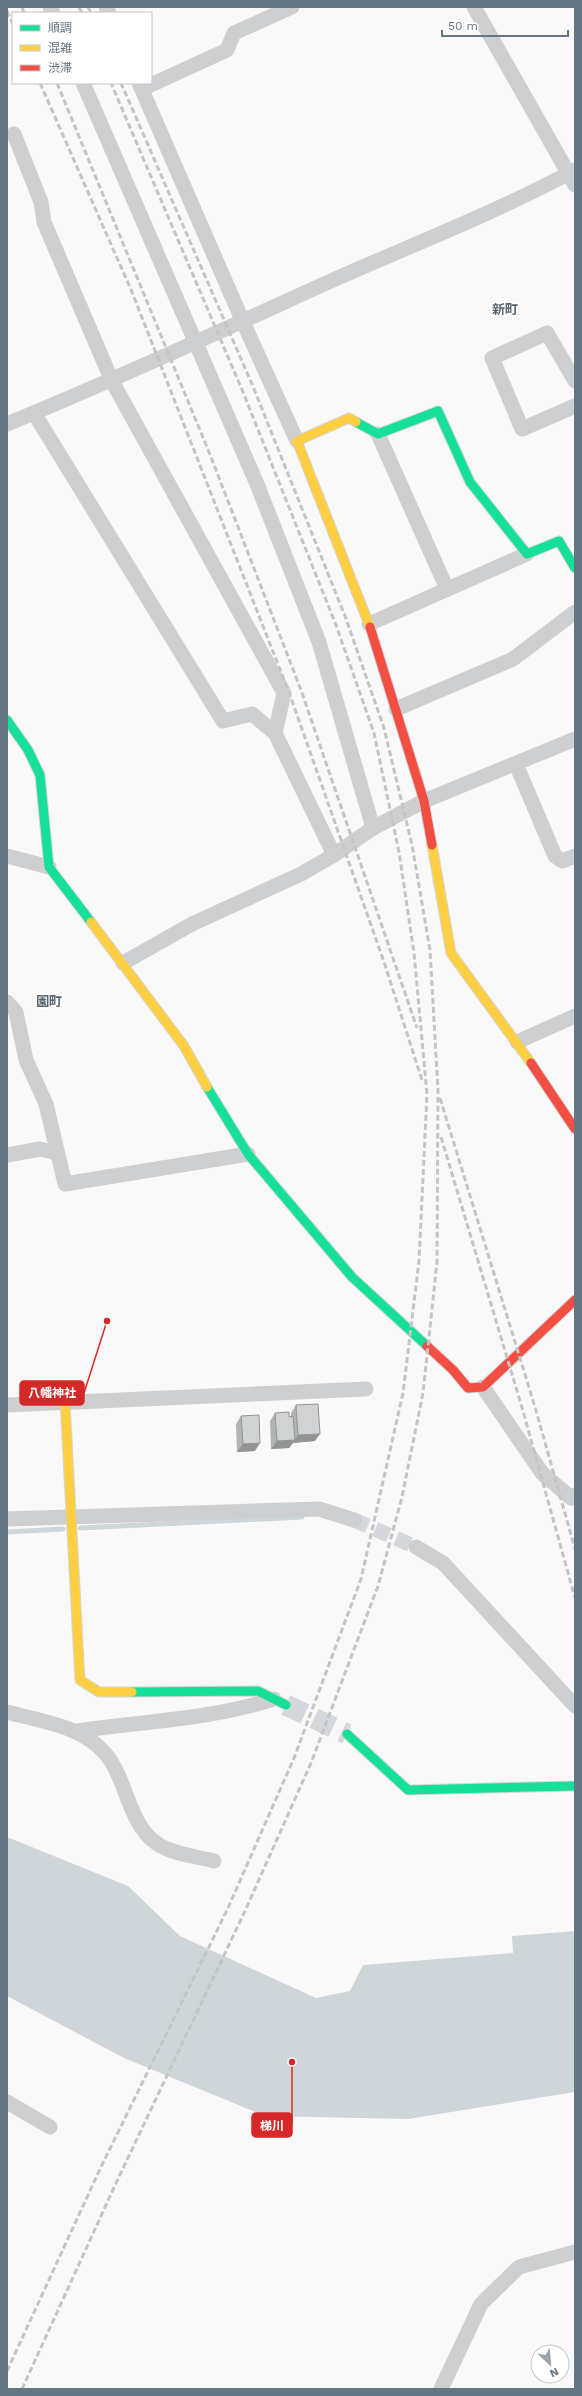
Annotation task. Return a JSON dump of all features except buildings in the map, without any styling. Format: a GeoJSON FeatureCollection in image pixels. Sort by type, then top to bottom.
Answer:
{"type":"FeatureCollection","features":[{"type":"Feature","properties":{"kind":"street"},"geometry":{"type":"LineString","coordinates":[[152,81],[228,50],[234,33],[292,7]]}},
{"type":"Feature","properties":{"kind":"street"},"geometry":{"type":"LineString","coordinates":[[7,424],[112,381],[573,176],[474,7]]}},
{"type":"Feature","properties":{"kind":"street"},"geometry":{"type":"LineString","coordinates":[[83,84],[257,484],[319,642],[373,828]]}},
{"type":"Feature","properties":{"kind":"street"},"geometry":{"type":"LineString","coordinates":[[141,86],[243,322],[297,440],[370,624],[424,801],[451,953],[517,1042],[575,1129]]}},
{"type":"Feature","properties":{"kind":"street"},"geometry":{"type":"LineString","coordinates":[[14,134],[41,202],[44,222],[112,381],[284,694],[274,733]]}},
{"type":"Feature","properties":{"kind":"street"},"geometry":{"type":"LineString","coordinates":[[575,381],[547,333],[492,358],[522,429],[575,406]]}},
{"type":"Feature","properties":{"kind":"street"},"geometry":{"type":"LineString","coordinates":[[378,434],[438,411],[470,482],[527,554]]}},
{"type":"Feature","properties":{"kind":"street"},"geometry":{"type":"LineString","coordinates":[[34,413],[223,721],[252,714],[274,733],[334,855]]}},
{"type":"Feature","properties":{"kind":"street"},"geometry":{"type":"LineString","coordinates":[[297,440],[349,418],[378,434],[447,589]]}},
{"type":"Feature","properties":{"kind":"street"},"geometry":{"type":"LineString","coordinates":[[370,624],[559,541],[575,568]]}},
{"type":"Feature","properties":{"kind":"street"},"geometry":{"type":"LineString","coordinates":[[396,709],[513,659],[575,612]]}},
{"type":"Feature","properties":{"kind":"street"},"geometry":{"type":"LineString","coordinates":[[7,720],[28,750],[40,775],[49,867],[123,963],[184,1046],[220,1112],[248,1154],[352,1277],[453,1370],[468,1388],[483,1387],[575,1300]]}},
{"type":"Feature","properties":{"kind":"street"},"geometry":{"type":"LineString","coordinates":[[123,963],[192,924],[301,874],[334,855],[373,828],[424,801],[575,739]]}},
{"type":"Feature","properties":{"kind":"street"},"geometry":{"type":"LineString","coordinates":[[516,764],[555,856],[562,861],[575,856]]}},
{"type":"Feature","properties":{"kind":"street"},"geometry":{"type":"LineString","coordinates":[[7,856],[49,867]]}},
{"type":"Feature","properties":{"kind":"street"},"geometry":{"type":"LineString","coordinates":[[7,1002],[16,1012],[26,1060],[46,1104],[65,1184],[248,1154]]}},
{"type":"Feature","properties":{"kind":"street"},"geometry":{"type":"LineString","coordinates":[[517,1042],[575,1016]]}},
{"type":"Feature","properties":{"kind":"street"},"geometry":{"type":"LineString","coordinates":[[7,1156],[40,1149],[57,1153]]}},
{"type":"Feature","properties":{"kind":"street"},"geometry":{"type":"LineString","coordinates":[[483,1387],[542,1473],[571,1498],[575,1495]]}},
{"type":"Feature","properties":{"kind":"street"},"geometry":{"type":"LineString","coordinates":[[7,1405],[366,1389]]}},
{"type":"Feature","properties":{"kind":"street"},"geometry":{"type":"LineString","coordinates":[[65,1402],[80,1680],[99,1692],[258,1691],[280,1702]]}},
{"type":"Feature","properties":{"kind":"street"},"geometry":{"type":"LineString","coordinates":[[7,1519],[319,1510],[354,1520]]}},
{"type":"Feature","properties":{"kind":"street"},"geometry":{"type":"LineString","coordinates":[[416,1547],[443,1563],[575,1706]]}},
{"type":"Feature","properties":{"kind":"street"},"geometry":{"type":"LineString","coordinates":[[7,1712],[77,1731],[188,1719],[280,1702]]}},
{"type":"Feature","properties":{"kind":"street"},"geometry":{"type":"LineString","coordinates":[[77,1731],[104,1752],[124,1786],[136,1820],[151,1840],[166,1849],[214,1861]]}},
{"type":"Feature","properties":{"kind":"street"},"geometry":{"type":"LineString","coordinates":[[347,1734],[408,1790],[575,1786]]}},
{"type":"Feature","properties":{"kind":"street"},"geometry":{"type":"LineString","coordinates":[[7,2102],[50,2127]]}},
{"type":"Feature","properties":{"kind":"street"},"geometry":{"type":"LineString","coordinates":[[441,2389],[481,2304],[519,2267],[575,2252]]}},
{"type":"Feature","properties":{"kind":"shaded area"},"geometry":{"type":"Polygon","coordinates":[[[7,1837],[128,1886],[180,1936],[316,1998],[350,1991],[363,1965],[513,1953],[512,1936],[575,1931],[575,2092],[408,2119],[265,2116],[124,2058],[7,1996],[7,1837]]]}},
{"type":"Feature","properties":{"kind":"waterway"},"geometry":{"type":"LineString","coordinates":[[80,1528],[302,1517]]}},
{"type":"Feature","properties":{"kind":"waterway"},"geometry":{"type":"LineString","coordinates":[[7,1532],[63,1529]]}},
{"type":"Feature","properties":{"kind":"tunnel"},"geometry":{"type":"LineString","coordinates":[[354,1520],[416,1547]]}},
{"type":"Feature","properties":{"kind":"tunnel"},"geometry":{"type":"LineString","coordinates":[[286,1705],[347,1734]]}},
{"type":"Feature","properties":{"kind":"railway"},"geometry":{"type":"LineString","coordinates":[[22,7],[24,12]]}},
{"type":"Feature","properties":{"kind":"railway"},"geometry":{"type":"LineString","coordinates":[[79,7],[82,12]]}},
{"type":"Feature","properties":{"kind":"railway"},"geometry":{"type":"LineString","coordinates":[[88,7],[90,12]]}},
{"type":"Feature","properties":{"kind":"railway"},"geometry":{"type":"LineString","coordinates":[[7,11],[12,22]]}},
{"type":"Feature","properties":{"kind":"railway"},"geometry":{"type":"LineString","coordinates":[[40,84],[132,292],[290,695],[384,962],[422,1080]]}},
{"type":"Feature","properties":{"kind":"railway"},"geometry":{"type":"LineString","coordinates":[[57,84],[211,457],[301,690],[417,1028]]}},
{"type":"Feature","properties":{"kind":"railway"},"geometry":{"type":"LineString","coordinates":[[7,2371],[100,2169],[228,1908],[294,1758],[361,1579],[403,1393],[419,1261],[427,1094],[414,953],[399,852],[374,733],[336,625],[243,392],[111,84]]}},
{"type":"Feature","properties":{"kind":"railway"},"geometry":{"type":"LineString","coordinates":[[22,2389],[117,2181],[245,1911],[311,1763],[378,1586],[402,1497],[423,1393],[437,1262],[438,1090],[430,950],[412,845],[384,728],[345,616],[252,384],[121,84]]}},
{"type":"Feature","properties":{"kind":"railway"},"geometry":{"type":"LineString","coordinates":[[440,1098],[535,1407],[575,1549]]}},
{"type":"Feature","properties":{"kind":"railway"},"geometry":{"type":"LineString","coordinates":[[441,1137],[523,1411],[575,1598]]}},
{"type":"Feature","properties":{"kind":"traffic: fast"},"geometry":{"type":"LineString","coordinates":[[356,422],[378,434],[438,411],[470,482],[527,554],[559,541],[575,568]]}},
{"type":"Feature","properties":{"kind":"traffic: fast"},"geometry":{"type":"LineString","coordinates":[[7,720],[28,750],[40,775],[49,867],[91,922]]}},
{"type":"Feature","properties":{"kind":"traffic: fast"},"geometry":{"type":"LineString","coordinates":[[207,1087],[248,1154],[352,1277],[427,1346]]}},
{"type":"Feature","properties":{"kind":"traffic: fast"},"geometry":{"type":"LineString","coordinates":[[132,1692],[258,1691],[286,1705]]}},
{"type":"Feature","properties":{"kind":"traffic: fast"},"geometry":{"type":"LineString","coordinates":[[347,1734],[408,1790],[575,1786]]}},
{"type":"Feature","properties":{"kind":"traffic: slow"},"geometry":{"type":"LineString","coordinates":[[356,422],[349,418],[297,441],[370,627]]}},
{"type":"Feature","properties":{"kind":"traffic: slow"},"geometry":{"type":"LineString","coordinates":[[432,845],[451,953],[531,1063]]}},
{"type":"Feature","properties":{"kind":"traffic: slow"},"geometry":{"type":"LineString","coordinates":[[91,922],[184,1046],[207,1087]]}},
{"type":"Feature","properties":{"kind":"traffic: slow"},"geometry":{"type":"LineString","coordinates":[[65,1402],[80,1680],[99,1692],[132,1692]]}},
{"type":"Feature","properties":{"kind":"traffic: jam"},"geometry":{"type":"LineString","coordinates":[[370,627],[424,801],[432,845]]}},
{"type":"Feature","properties":{"kind":"traffic: jam"},"geometry":{"type":"LineString","coordinates":[[531,1063],[575,1129]]}},
{"type":"Feature","properties":{"kind":"traffic: jam"},"geometry":{"type":"LineString","coordinates":[[427,1346],[453,1370],[468,1388],[483,1387],[575,1300]]}},
{"type":"Feature","properties":{"kind":"place","name":"八幡神社"},"geometry":{"type":"Point","coordinates":[107,1321]}},
{"type":"Feature","properties":{"kind":"place","name":"梯川"},"geometry":{"type":"Point","coordinates":[292,2062]}},
{"type":"Feature","properties":{"kind":"district","name":"新町"},"geometry":{"type":"Point","coordinates":[505,309]}},
{"type":"Feature","properties":{"kind":"district","name":"園町"},"geometry":{"type":"Point","coordinates":[49,1001]}}]}
